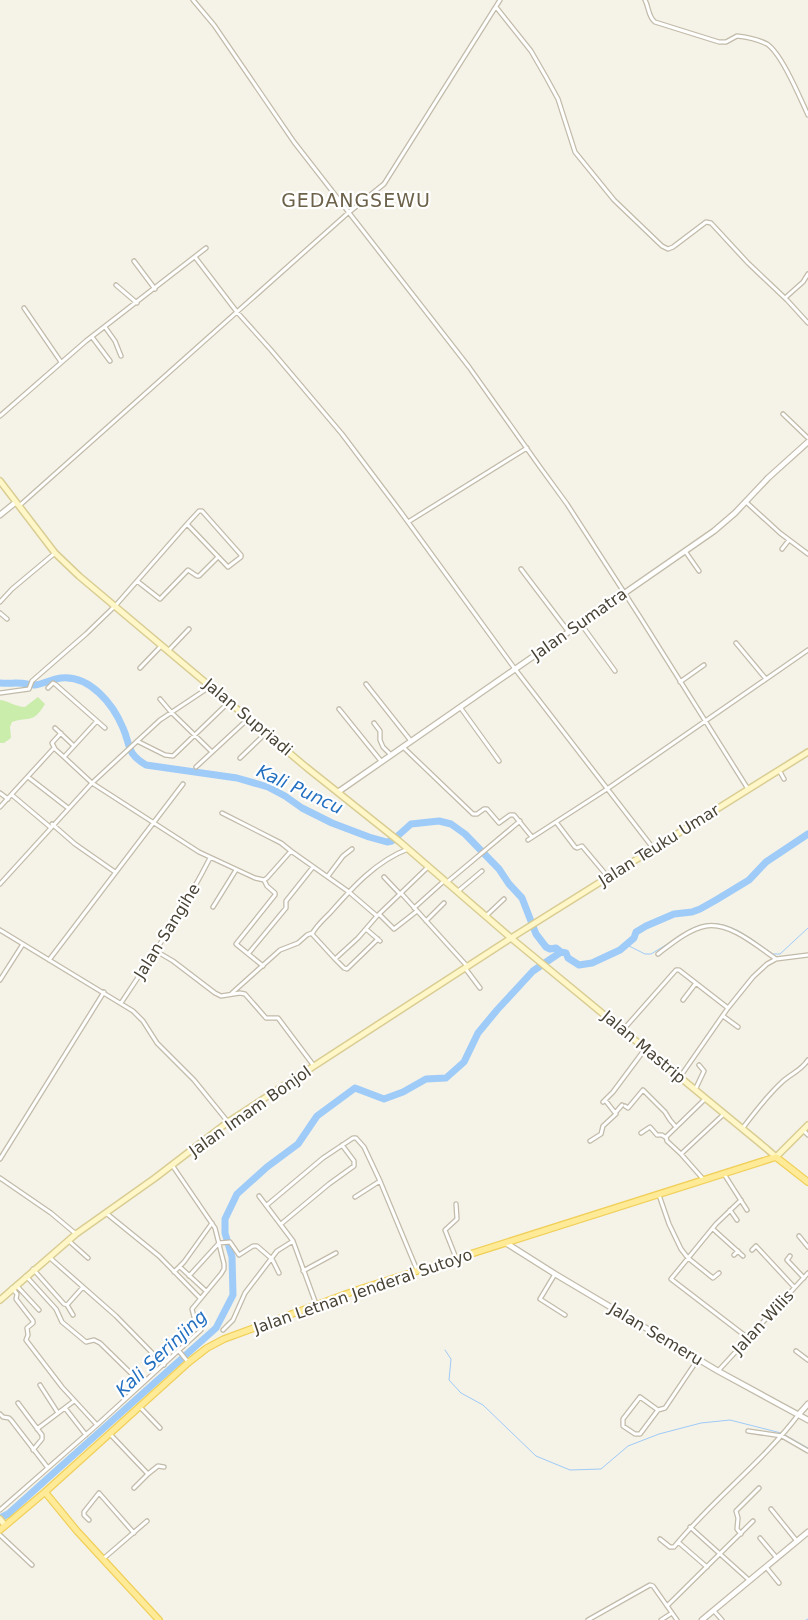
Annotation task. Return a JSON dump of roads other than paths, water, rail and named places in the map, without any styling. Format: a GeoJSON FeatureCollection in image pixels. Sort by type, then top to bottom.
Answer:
{"type":"FeatureCollection","features":[{"type":"Feature","properties":{"kind":"main road","name":"Jalan Supriadi"},"geometry":{"type":"LineString","coordinates":[[0,482],[54,553],[79,576],[400,842],[511,938]]}},
{"type":"Feature","properties":{"kind":"main road","name":"Jalan Teuku Umar"},"geometry":{"type":"LineString","coordinates":[[511,938],[808,752]]}},
{"type":"Feature","properties":{"kind":"main road","name":"Jalan Mastrip"},"geometry":{"type":"LineString","coordinates":[[511,938],[776,1157]]}},
{"type":"Feature","properties":{"kind":"main road","name":"Jalan Imam Bonjol"},"geometry":{"type":"LineString","coordinates":[[0,1300],[68,1240],[228,1122],[511,938]]}},
{"type":"Feature","properties":{"kind":"main road"},"geometry":{"type":"LineString","coordinates":[[808,1125],[776,1157],[808,1182]]}},
{"type":"Feature","properties":{"kind":"main road","name":"Jalan Letnan Jenderal Sutoyo"},"geometry":{"type":"LineString","coordinates":[[2,1524],[44,1492],[140,1407],[188,1361],[224,1338],[316,1304],[776,1157]]}},
{"type":"Feature","properties":{"kind":"main road"},"geometry":{"type":"LineString","coordinates":[[762,1162],[777,1162],[788,1166]]}},
{"type":"Feature","properties":{"kind":"main road"},"geometry":{"type":"LineString","coordinates":[[44,1492],[159,1620]]}},
{"type":"Feature","properties":{"kind":"street"},"geometry":{"type":"LineString","coordinates":[[193,0],[214,25],[294,142],[469,367],[528,448],[624,592],[748,789]]}},
{"type":"Feature","properties":{"kind":"street"},"geometry":{"type":"LineString","coordinates":[[0,514],[17,504],[348,213],[384,184],[500,0]]}},
{"type":"Feature","properties":{"kind":"street"},"geometry":{"type":"LineString","coordinates":[[645,0],[650,18],[655,22],[719,42],[726,42],[737,36],[769,46],[791,78],[808,115]]}},
{"type":"Feature","properties":{"kind":"street"},"geometry":{"type":"LineString","coordinates":[[496,7],[531,51],[550,84],[558,99],[575,152],[614,200],[666,248],[673,247],[706,222],[711,223],[808,323]]}},
{"type":"Feature","properties":{"kind":"street"},"geometry":{"type":"LineString","coordinates":[[0,416],[61,362],[206,248]]}},
{"type":"Feature","properties":{"kind":"street"},"geometry":{"type":"LineString","coordinates":[[195,257],[237,312],[329,417],[408,522],[514,669],[653,848]]}},
{"type":"Feature","properties":{"kind":"street"},"geometry":{"type":"LineString","coordinates":[[134,262],[155,289]]}},
{"type":"Feature","properties":{"kind":"street"},"geometry":{"type":"LineString","coordinates":[[785,298],[803,282],[808,274]]}},
{"type":"Feature","properties":{"kind":"street"},"geometry":{"type":"LineString","coordinates":[[116,285],[136,303]]}},
{"type":"Feature","properties":{"kind":"street"},"geometry":{"type":"LineString","coordinates":[[24,308],[61,362]]}},
{"type":"Feature","properties":{"kind":"street"},"geometry":{"type":"LineString","coordinates":[[106,327],[115,341],[120,356]]}},
{"type":"Feature","properties":{"kind":"street"},"geometry":{"type":"LineString","coordinates":[[92,337],[110,361]]}},
{"type":"Feature","properties":{"kind":"street"},"geometry":{"type":"LineString","coordinates":[[783,414],[808,438]]}},
{"type":"Feature","properties":{"kind":"street","name":"Jalan Sumatra"},"geometry":{"type":"LineString","coordinates":[[338,792],[685,551],[736,513],[768,478],[808,442]]}},
{"type":"Feature","properties":{"kind":"street"},"geometry":{"type":"LineString","coordinates":[[408,522],[528,448]]}},
{"type":"Feature","properties":{"kind":"street"},"geometry":{"type":"LineString","coordinates":[[746,502],[808,554]]}},
{"type":"Feature","properties":{"kind":"street"},"geometry":{"type":"LineString","coordinates":[[0,693],[29,689],[32,682],[116,605],[187,524],[199,511],[202,512],[241,556],[228,567],[187,524]]}},
{"type":"Feature","properties":{"kind":"street"},"geometry":{"type":"LineString","coordinates":[[782,549],[790,540]]}},
{"type":"Feature","properties":{"kind":"street"},"geometry":{"type":"LineString","coordinates":[[685,551],[698,571]]}},
{"type":"Feature","properties":{"kind":"street"},"geometry":{"type":"LineString","coordinates":[[0,602],[12,589],[54,553]]}},
{"type":"Feature","properties":{"kind":"street"},"geometry":{"type":"LineString","coordinates":[[137,581],[160,599],[188,570],[199,576],[218,557]]}},
{"type":"Feature","properties":{"kind":"street"},"geometry":{"type":"LineString","coordinates":[[520,569],[568,631]]}},
{"type":"Feature","properties":{"kind":"street"},"geometry":{"type":"LineString","coordinates":[[0,614],[7,619]]}},
{"type":"Feature","properties":{"kind":"street"},"geometry":{"type":"LineString","coordinates":[[580,623],[615,671]]}},
{"type":"Feature","properties":{"kind":"street"},"geometry":{"type":"LineString","coordinates":[[169,650],[189,629]]}},
{"type":"Feature","properties":{"kind":"street"},"geometry":{"type":"LineString","coordinates":[[736,643],[766,679]]}},
{"type":"Feature","properties":{"kind":"street"},"geometry":{"type":"LineString","coordinates":[[140,668],[162,645]]}},
{"type":"Feature","properties":{"kind":"street"},"geometry":{"type":"LineString","coordinates":[[528,840],[607,789],[808,650]]}},
{"type":"Feature","properties":{"kind":"street"},"geometry":{"type":"LineString","coordinates":[[680,682],[704,665]]}},
{"type":"Feature","properties":{"kind":"street"},"geometry":{"type":"LineString","coordinates":[[48,688],[54,683],[105,728]]}},
{"type":"Feature","properties":{"kind":"street"},"geometry":{"type":"LineString","coordinates":[[366,684],[411,741]]}},
{"type":"Feature","properties":{"kind":"street"},"geometry":{"type":"LineString","coordinates":[[0,884],[68,808],[137,740],[171,712],[211,685]]}},
{"type":"Feature","properties":{"kind":"street"},"geometry":{"type":"LineString","coordinates":[[160,699],[212,752]]}},
{"type":"Feature","properties":{"kind":"street"},"geometry":{"type":"LineString","coordinates":[[137,740],[166,756],[173,756],[230,701]]}},
{"type":"Feature","properties":{"kind":"street"},"geometry":{"type":"LineString","coordinates":[[460,707],[499,761]]}},
{"type":"Feature","properties":{"kind":"street"},"geometry":{"type":"LineString","coordinates":[[338,709],[381,761]]}},
{"type":"Feature","properties":{"kind":"street"},"geometry":{"type":"LineString","coordinates":[[196,767],[250,718]]}},
{"type":"Feature","properties":{"kind":"street"},"geometry":{"type":"LineString","coordinates":[[64,757],[97,721]]}},
{"type":"Feature","properties":{"kind":"street"},"geometry":{"type":"LineString","coordinates":[[374,724],[380,731],[380,740],[383,747],[391,755]]}},
{"type":"Feature","properties":{"kind":"street"},"geometry":{"type":"LineString","coordinates":[[55,728],[74,746]]}},
{"type":"Feature","properties":{"kind":"street"},"geometry":{"type":"LineString","coordinates":[[240,758],[266,732]]}},
{"type":"Feature","properties":{"kind":"street"},"geometry":{"type":"LineString","coordinates":[[61,733],[52,743],[55,749],[92,783],[210,858],[264,880],[264,883],[275,894],[236,944],[263,966]]}},
{"type":"Feature","properties":{"kind":"street"},"geometry":{"type":"LineString","coordinates":[[403,747],[473,814],[477,814],[484,808],[487,809],[499,823],[512,815],[520,821],[532,837]]}},
{"type":"Feature","properties":{"kind":"street"},"geometry":{"type":"LineString","coordinates":[[0,807],[55,749]]}},
{"type":"Feature","properties":{"kind":"street"},"geometry":{"type":"LineString","coordinates":[[778,770],[784,779]]}},
{"type":"Feature","properties":{"kind":"street"},"geometry":{"type":"LineString","coordinates":[[28,777],[68,808]]}},
{"type":"Feature","properties":{"kind":"street"},"geometry":{"type":"LineString","coordinates":[[49,960],[182,784]]}},
{"type":"Feature","properties":{"kind":"street"},"geometry":{"type":"LineString","coordinates":[[0,793],[8,799]]}},
{"type":"Feature","properties":{"kind":"street"},"geometry":{"type":"LineString","coordinates":[[12,795],[75,844],[115,872]]}},
{"type":"Feature","properties":{"kind":"street"},"geometry":{"type":"LineString","coordinates":[[222,813],[284,845],[349,892],[394,929],[445,882],[520,821]]}},
{"type":"Feature","properties":{"kind":"street"},"geometry":{"type":"LineString","coordinates":[[556,822],[575,847],[582,846],[608,877]]}},
{"type":"Feature","properties":{"kind":"street"},"geometry":{"type":"LineString","coordinates":[[328,876],[343,856],[352,849]]}},
{"type":"Feature","properties":{"kind":"street"},"geometry":{"type":"LineString","coordinates":[[231,994],[284,947],[294,945],[306,935],[312,933],[349,892],[382,863],[408,849]]}},
{"type":"Feature","properties":{"kind":"street"},"geometry":{"type":"LineString","coordinates":[[264,880],[270,876],[291,851]]}},
{"type":"Feature","properties":{"kind":"street","name":"Jalan Sangihe"},"geometry":{"type":"LineString","coordinates":[[121,1003],[192,894],[210,858]]}},
{"type":"Feature","properties":{"kind":"street"},"geometry":{"type":"LineString","coordinates":[[248,954],[286,908],[286,901],[313,866]]}},
{"type":"Feature","properties":{"kind":"street"},"geometry":{"type":"LineString","coordinates":[[336,959],[428,867]]}},
{"type":"Feature","properties":{"kind":"street"},"geometry":{"type":"LineString","coordinates":[[213,907],[236,870]]}},
{"type":"Feature","properties":{"kind":"street"},"geometry":{"type":"LineString","coordinates":[[457,892],[482,871]]}},
{"type":"Feature","properties":{"kind":"street"},"geometry":{"type":"LineString","coordinates":[[384,877],[401,893],[466,967],[480,988]]}},
{"type":"Feature","properties":{"kind":"street"},"geometry":{"type":"LineString","coordinates":[[486,917],[504,898]]}},
{"type":"Feature","properties":{"kind":"street"},"geometry":{"type":"LineString","coordinates":[[426,921],[444,903]]}},
{"type":"Feature","properties":{"kind":"street"},"geometry":{"type":"LineString","coordinates":[[658,954],[686,934],[700,927],[711,926],[731,930],[776,959]]}},
{"type":"Feature","properties":{"kind":"street"},"geometry":{"type":"LineString","coordinates":[[312,933],[347,969],[379,940],[366,929]]}},
{"type":"Feature","properties":{"kind":"street"},"geometry":{"type":"LineString","coordinates":[[0,930],[133,1011],[143,1020],[157,1043],[194,1080],[228,1122]]}},
{"type":"Feature","properties":{"kind":"street"},"geometry":{"type":"LineString","coordinates":[[0,980],[23,944]]}},
{"type":"Feature","properties":{"kind":"street"},"geometry":{"type":"LineString","coordinates":[[156,951],[173,961],[215,993],[222,996],[245,994],[266,1018],[278,1018],[314,1066]]}},
{"type":"Feature","properties":{"kind":"street"},"geometry":{"type":"LineString","coordinates":[[680,1077],[728,1008],[753,978],[770,962],[776,959],[808,955]]}},
{"type":"Feature","properties":{"kind":"street"},"geometry":{"type":"LineString","coordinates":[[623,1030],[676,970],[679,970],[728,1008]]}},
{"type":"Feature","properties":{"kind":"street"},"geometry":{"type":"LineString","coordinates":[[683,1000],[696,983]]}},
{"type":"Feature","properties":{"kind":"street"},"geometry":{"type":"LineString","coordinates":[[0,1158],[104,992]]}},
{"type":"Feature","properties":{"kind":"street"},"geometry":{"type":"LineString","coordinates":[[723,1016],[738,1027]]}},
{"type":"Feature","properties":{"kind":"street"},"geometry":{"type":"LineString","coordinates":[[616,1112],[604,1101],[646,1049]]}},
{"type":"Feature","properties":{"kind":"street"},"geometry":{"type":"LineString","coordinates":[[742,1129],[771,1093],[787,1078],[801,1069],[808,1060]]}},
{"type":"Feature","properties":{"kind":"street"},"geometry":{"type":"LineString","coordinates":[[695,1090],[704,1071],[699,1065]]}},
{"type":"Feature","properties":{"kind":"street"},"geometry":{"type":"LineString","coordinates":[[590,1141],[601,1134],[603,1126],[616,1112],[624,1105],[628,1108],[643,1090],[665,1112],[676,1127]]}},
{"type":"Feature","properties":{"kind":"street"},"geometry":{"type":"LineString","coordinates":[[666,1138],[705,1099]]}},
{"type":"Feature","properties":{"kind":"street"},"geometry":{"type":"LineString","coordinates":[[681,1154],[724,1114]]}},
{"type":"Feature","properties":{"kind":"street"},"geometry":{"type":"LineString","coordinates":[[641,1133],[650,1127],[657,1135],[662,1135],[704,1180]]}},
{"type":"Feature","properties":{"kind":"street"},"geometry":{"type":"LineString","coordinates":[[803,1130],[808,1135]]}},
{"type":"Feature","properties":{"kind":"street"},"geometry":{"type":"LineString","coordinates":[[267,1206],[318,1161],[353,1138],[358,1139],[380,1181],[417,1271]]}},
{"type":"Feature","properties":{"kind":"street"},"geometry":{"type":"LineString","coordinates":[[282,1224],[354,1166],[354,1161],[342,1145]]}},
{"type":"Feature","properties":{"kind":"street"},"geometry":{"type":"LineString","coordinates":[[0,1510],[86,1435],[201,1330],[195,1321],[192,1309],[224,1269],[216,1230],[172,1165]]}},
{"type":"Feature","properties":{"kind":"street"},"geometry":{"type":"LineString","coordinates":[[724,1174],[748,1210]]}},
{"type":"Feature","properties":{"kind":"street"},"geometry":{"type":"LineString","coordinates":[[0,1178],[56,1217],[76,1234]]}},
{"type":"Feature","properties":{"kind":"street"},"geometry":{"type":"LineString","coordinates":[[355,1197],[380,1181]]}},
{"type":"Feature","properties":{"kind":"street"},"geometry":{"type":"LineString","coordinates":[[659,1195],[672,1233],[688,1258],[713,1278],[719,1273]]}},
{"type":"Feature","properties":{"kind":"street"},"geometry":{"type":"LineString","coordinates":[[259,1196],[293,1241],[316,1304]]}},
{"type":"Feature","properties":{"kind":"street"},"geometry":{"type":"LineString","coordinates":[[741,1200],[713,1229],[672,1277],[672,1280],[748,1338]]}},
{"type":"Feature","properties":{"kind":"street"},"geometry":{"type":"LineString","coordinates":[[456,1204],[457,1218],[445,1229],[456,1259]]}},
{"type":"Feature","properties":{"kind":"street"},"geometry":{"type":"LineString","coordinates":[[730,1210],[737,1220]]}},
{"type":"Feature","properties":{"kind":"street"},"geometry":{"type":"LineString","coordinates":[[106,1213],[151,1249],[200,1298]]}},
{"type":"Feature","properties":{"kind":"street"},"geometry":{"type":"LineString","coordinates":[[174,1272],[180,1267],[212,1223]]}},
{"type":"Feature","properties":{"kind":"street"},"geometry":{"type":"LineString","coordinates":[[713,1229],[743,1256]]}},
{"type":"Feature","properties":{"kind":"street"},"geometry":{"type":"LineString","coordinates":[[799,1236],[808,1247]]}},
{"type":"Feature","properties":{"kind":"street"},"geometry":{"type":"LineString","coordinates":[[68,1240],[88,1258]]}},
{"type":"Feature","properties":{"kind":"street"},"geometry":{"type":"LineString","coordinates":[[223,1330],[232,1320],[245,1293],[277,1250],[293,1241]]}},
{"type":"Feature","properties":{"kind":"street"},"geometry":{"type":"LineString","coordinates":[[189,1276],[219,1243],[230,1242],[239,1255],[253,1246],[257,1246],[272,1259],[279,1273]]}},
{"type":"Feature","properties":{"kind":"street","name":"Jalan Semeru"},"geometry":{"type":"LineString","coordinates":[[506,1243],[718,1371],[808,1420]]}},
{"type":"Feature","properties":{"kind":"street"},"geometry":{"type":"LineString","coordinates":[[752,1250],[756,1246],[794,1287]]}},
{"type":"Feature","properties":{"kind":"street"},"geometry":{"type":"LineString","coordinates":[[734,1255],[738,1251]]}},
{"type":"Feature","properties":{"kind":"street"},"geometry":{"type":"LineString","coordinates":[[303,1271],[336,1254]]}},
{"type":"Feature","properties":{"kind":"street"},"geometry":{"type":"LineString","coordinates":[[790,1256],[787,1260],[804,1278]]}},
{"type":"Feature","properties":{"kind":"street"},"geometry":{"type":"LineString","coordinates":[[48,1257],[116,1316],[164,1365]]}},
{"type":"Feature","properties":{"kind":"street"},"geometry":{"type":"LineString","coordinates":[[180,1267],[206,1291]]}},
{"type":"Feature","properties":{"kind":"street"},"geometry":{"type":"LineString","coordinates":[[33,1269],[74,1315]]}},
{"type":"Feature","properties":{"kind":"street","name":"Jalan Wilis"},"geometry":{"type":"LineString","coordinates":[[718,1371],[808,1273]]}},
{"type":"Feature","properties":{"kind":"street"},"geometry":{"type":"LineString","coordinates":[[555,1274],[540,1299],[565,1315]]}},
{"type":"Feature","properties":{"kind":"street"},"geometry":{"type":"LineString","coordinates":[[26,1276],[56,1309],[59,1318],[68,1328],[72,1329],[86,1342],[94,1340],[100,1343],[142,1384]]}},
{"type":"Feature","properties":{"kind":"street"},"geometry":{"type":"LineString","coordinates":[[14,1286],[39,1310]]}},
{"type":"Feature","properties":{"kind":"street"},"geometry":{"type":"LineString","coordinates":[[14,1286],[17,1294],[16,1299],[33,1321],[27,1328],[28,1335],[26,1340],[74,1401],[97,1425]]}},
{"type":"Feature","properties":{"kind":"street"},"geometry":{"type":"LineString","coordinates":[[67,1305],[83,1287]]}},
{"type":"Feature","properties":{"kind":"street"},"geometry":{"type":"LineString","coordinates":[[179,1351],[188,1361]]}},
{"type":"Feature","properties":{"kind":"street"},"geometry":{"type":"LineString","coordinates":[[796,1351],[808,1360]]}},
{"type":"Feature","properties":{"kind":"street"},"geometry":{"type":"LineString","coordinates":[[658,1410],[640,1397],[623,1419],[622,1426],[633,1433],[640,1434],[658,1410],[665,1408],[698,1359]]}},
{"type":"Feature","properties":{"kind":"street"},"geometry":{"type":"LineString","coordinates":[[40,1386],[58,1413]]}},
{"type":"Feature","properties":{"kind":"street"},"geometry":{"type":"LineString","coordinates":[[37,1429],[74,1401]]}},
{"type":"Feature","properties":{"kind":"street"},"geometry":{"type":"LineString","coordinates":[[18,1403],[42,1437],[33,1450]]}},
{"type":"Feature","properties":{"kind":"street"},"geometry":{"type":"LineString","coordinates":[[660,1539],[672,1548],[690,1527],[759,1461],[808,1404]]}},
{"type":"Feature","properties":{"kind":"street"},"geometry":{"type":"LineString","coordinates":[[140,1407],[160,1428]]}},
{"type":"Feature","properties":{"kind":"street"},"geometry":{"type":"LineString","coordinates":[[65,1408],[86,1435]]}},
{"type":"Feature","properties":{"kind":"street"},"geometry":{"type":"LineString","coordinates":[[0,1414],[3,1418],[10,1418],[48,1468]]}},
{"type":"Feature","properties":{"kind":"street"},"geometry":{"type":"LineString","coordinates":[[748,1430],[783,1435],[808,1451]]}},
{"type":"Feature","properties":{"kind":"street"},"geometry":{"type":"LineString","coordinates":[[110,1434],[148,1474]]}},
{"type":"Feature","properties":{"kind":"street"},"geometry":{"type":"LineString","coordinates":[[134,1488],[158,1466],[164,1467]]}},
{"type":"Feature","properties":{"kind":"street"},"geometry":{"type":"LineString","coordinates":[[741,1534],[737,1529],[738,1518],[736,1511],[759,1488]]}},
{"type":"Feature","properties":{"kind":"street"},"geometry":{"type":"LineString","coordinates":[[89,1520],[84,1515],[84,1512],[99,1493],[134,1533]]}},
{"type":"Feature","properties":{"kind":"street"},"geometry":{"type":"LineString","coordinates":[[771,1508],[796,1540]]}},
{"type":"Feature","properties":{"kind":"street"},"geometry":{"type":"LineString","coordinates":[[103,1559],[147,1521]]}},
{"type":"Feature","properties":{"kind":"street"},"geometry":{"type":"LineString","coordinates":[[667,1606],[753,1521]]}},
{"type":"Feature","properties":{"kind":"street"},"geometry":{"type":"LineString","coordinates":[[690,1527],[749,1580]]}},
{"type":"Feature","properties":{"kind":"street"},"geometry":{"type":"LineString","coordinates":[[702,1620],[796,1540],[808,1532]]}},
{"type":"Feature","properties":{"kind":"street"},"geometry":{"type":"LineString","coordinates":[[0,1535],[32,1566]]}},
{"type":"Feature","properties":{"kind":"street"},"geometry":{"type":"LineString","coordinates":[[760,1538],[776,1557]]}},
{"type":"Feature","properties":{"kind":"street"},"geometry":{"type":"LineString","coordinates":[[678,1542],[707,1567]]}},
{"type":"Feature","properties":{"kind":"street"},"geometry":{"type":"LineString","coordinates":[[765,1566],[779,1583]]}},
{"type":"Feature","properties":{"kind":"street"},"geometry":{"type":"LineString","coordinates":[[588,1620],[650,1585],[653,1586],[677,1620]]}},
{"type":"Feature","properties":{"kind":"street"},"geometry":{"type":"LineString","coordinates":[[713,1610],[722,1620]]}},
{"type":"Feature","properties":{"kind":"street"},"geometry":{"type":"LineString","coordinates":[[661,1620],[672,1612]]}},
{"type":"Feature","properties":{"kind":"waterway","name":"Kali Puncu"},"geometry":{"type":"LineString","coordinates":[[0,683],[35,685],[61,678],[72,678],[82,681],[91,686],[107,701],[119,719],[132,753],[146,765],[237,778],[268,787],[302,808],[332,823],[369,837],[387,842],[392,841],[411,824],[439,821],[451,824],[465,834],[499,869],[522,898],[536,934],[546,947],[550,949],[556,948],[561,952]]}},
{"type":"Feature","properties":{"kind":"waterway","name":"Kali Serinjing"},"geometry":{"type":"LineString","coordinates":[[0,1518],[8,1514],[216,1328],[233,1295],[232,1257],[225,1233],[225,1219],[237,1194],[267,1167],[298,1144],[317,1116],[355,1088],[384,1099],[403,1092],[426,1079],[446,1078],[464,1062],[478,1033],[497,1010],[533,971],[561,952],[566,953],[568,958],[579,965],[592,963],[620,950],[634,938],[636,932],[646,926],[674,914],[700,909],[749,880],[766,862],[808,834]]}},
{"type":"Feature","properties":{"kind":"waterway"},"geometry":{"type":"LineString","coordinates":[[689,930],[701,925],[723,925],[733,928],[773,954],[780,954],[808,928]]}},
{"type":"Feature","properties":{"kind":"waterway"},"geometry":{"type":"LineString","coordinates":[[627,945],[645,954],[651,954],[684,934]]}},
{"type":"Feature","properties":{"kind":"waterway"},"geometry":{"type":"LineString","coordinates":[[445,1350],[451,1359],[449,1380],[461,1393],[483,1405],[536,1456],[570,1470],[601,1469],[628,1446],[659,1434],[701,1423],[730,1420],[781,1433]]}},
{"type":"Feature","properties":{"kind":"waterway"},"geometry":{"type":"LineString","coordinates":[[785,1435],[808,1448]]}},
{"type":"Feature","properties":{"kind":"district","name":"GEDANGSEWU"},"geometry":{"type":"Point","coordinates":[356,200]}}]}
